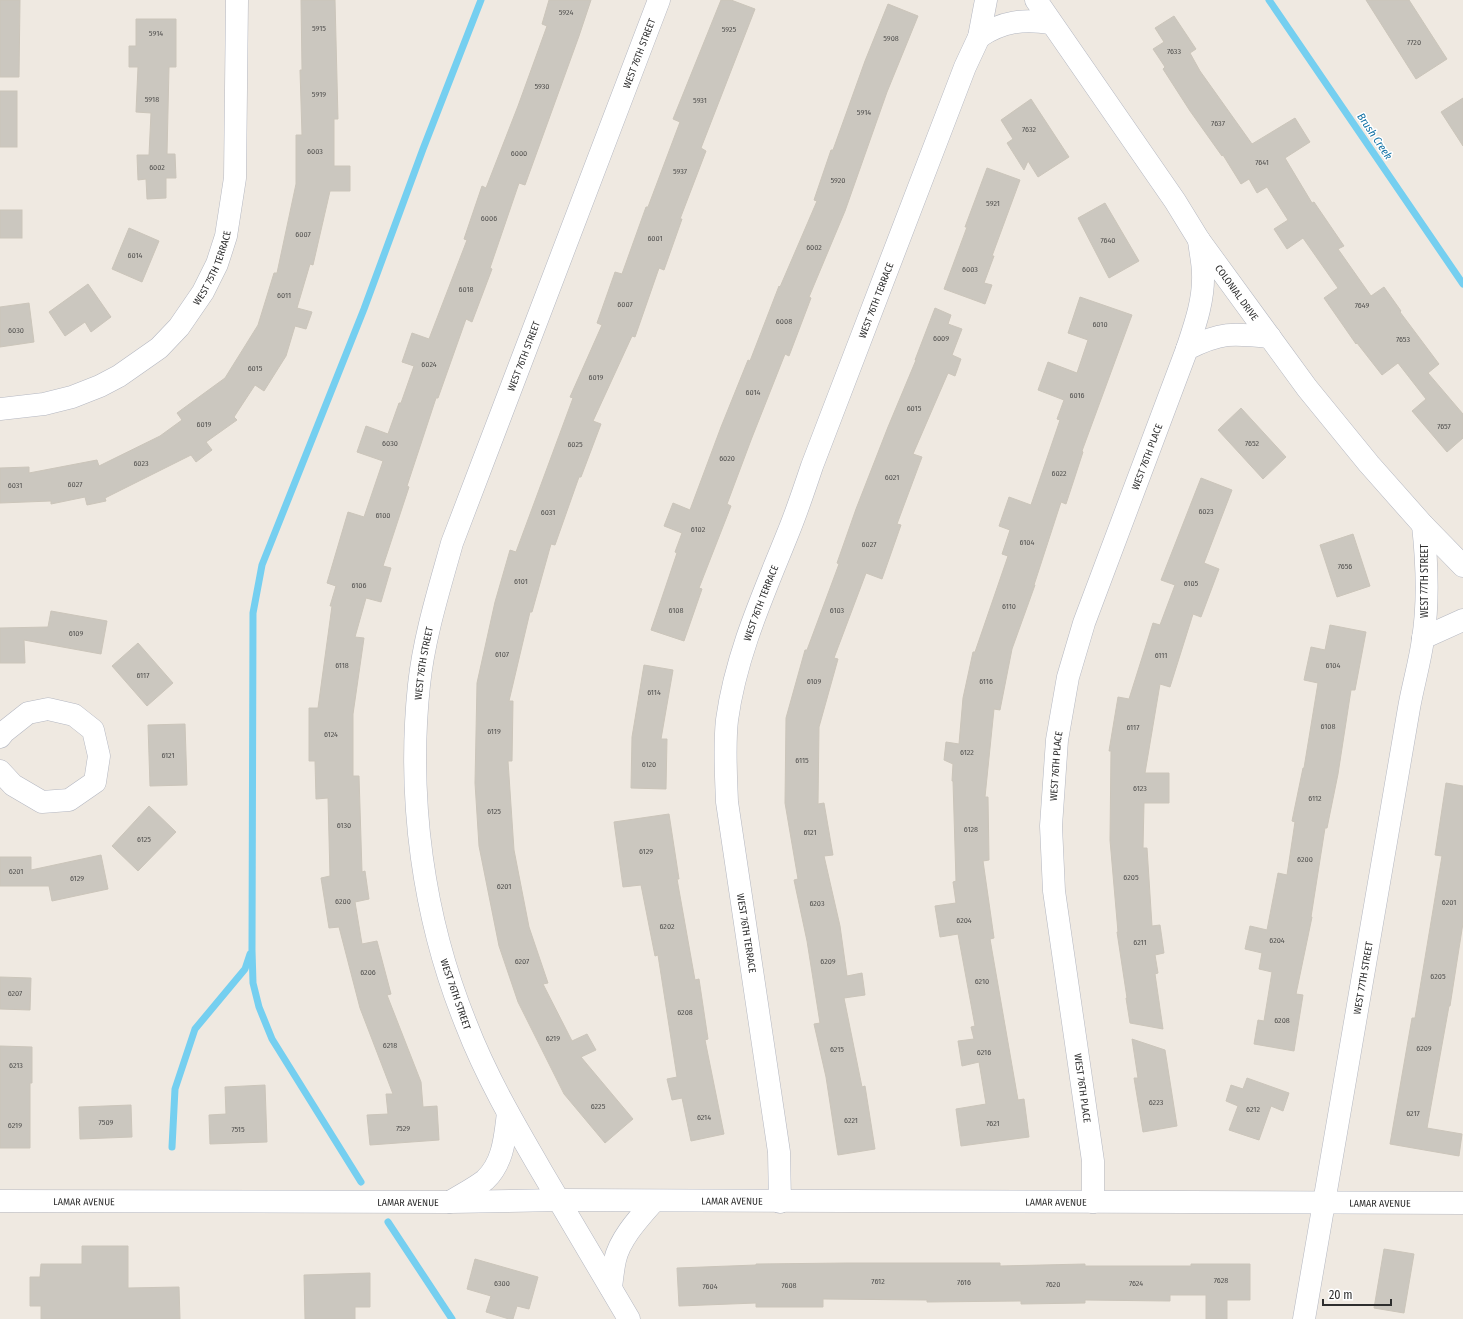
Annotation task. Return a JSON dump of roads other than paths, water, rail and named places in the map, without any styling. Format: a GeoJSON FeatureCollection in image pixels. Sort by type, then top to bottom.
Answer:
{"type":"FeatureCollection","features":[{"type":"Feature","properties":{"kind":"street","name":"WEST 75TH TERRACE"},"geometry":{"type":"LineString","coordinates":[[0,409],[44,404],[72,397],[100,386],[118,376],[159,348],[179,327],[203,292],[217,264],[226,236],[235,178],[238,0]]}},
{"type":"Feature","properties":{"kind":"street","name":"WEST 76TH STREET"},"geometry":{"type":"LineString","coordinates":[[629,1319],[508,1113],[466,1025],[448,977],[428,892],[416,809],[415,761],[419,684],[429,628],[452,543],[659,0]]}},
{"type":"Feature","properties":{"kind":"street","name":"WEST 76TH TERRACE"},"geometry":{"type":"LineString","coordinates":[[780,1202],[779,1152],[727,802],[725,744],[732,689],[744,645],[767,584],[790,528],[962,74],[979,37],[986,0]]}},
{"type":"Feature","properties":{"kind":"street","name":"COLONIAL DRIVE"},"geometry":{"type":"LineString","coordinates":[[1036,0],[1175,201],[1199,240],[1307,388],[1369,464],[1423,525],[1463,566]]}},
{"type":"Feature","properties":{"kind":"street"},"geometry":{"type":"LineString","coordinates":[[979,37],[992,29],[1015,22],[1029,21],[1051,23]]}},
{"type":"Feature","properties":{"kind":"street","name":"WEST 76TH PLACE"},"geometry":{"type":"LineString","coordinates":[[1093,1202],[1093,1161],[1054,891],[1051,826],[1057,740],[1068,677],[1084,623],[1197,319],[1202,296],[1203,275],[1199,240]]}},
{"type":"Feature","properties":{"kind":"street"},"geometry":{"type":"LineString","coordinates":[[1187,349],[1205,340],[1226,334],[1236,333],[1270,336]]}},
{"type":"Feature","properties":{"kind":"street","name":"WEST 77TH STREET"},"geometry":{"type":"LineString","coordinates":[[1304,1319],[1406,723],[1423,638],[1426,592],[1426,557],[1423,525]]}},
{"type":"Feature","properties":{"kind":"street","name":"WEST 77TH STREET"},"geometry":{"type":"LineString","coordinates":[[1423,638],[1463,620]]}},
{"type":"Feature","properties":{"kind":"street"},"geometry":{"type":"LineString","coordinates":[[0,737],[28,713],[48,709],[74,715],[93,730],[99,756],[95,782],[69,800],[42,802],[13,785],[0,771]]}},
{"type":"Feature","properties":{"kind":"street"},"geometry":{"type":"LineString","coordinates":[[450,1202],[485,1180],[496,1165],[504,1148],[508,1113]]}},
{"type":"Feature","properties":{"kind":"street","name":"LAMAR AVENUE"},"geometry":{"type":"LineString","coordinates":[[0,1201],[450,1202],[559,1200],[780,1202],[1463,1203]]}},
{"type":"Feature","properties":{"kind":"street"},"geometry":{"type":"LineString","coordinates":[[611,1288],[615,1259],[626,1236],[632,1226],[654,1201]]}},
{"type":"Feature","properties":{"kind":"waterway"},"geometry":{"type":"LineString","coordinates":[[361,1182],[272,1039],[259,1007],[253,983],[253,613],[262,565],[364,309],[423,149],[481,0]]}},
{"type":"Feature","properties":{"kind":"waterway","name":"Brush Creek"},"geometry":{"type":"LineString","coordinates":[[1269,0],[1463,284]]}},
{"type":"Feature","properties":{"kind":"waterway"},"geometry":{"type":"LineString","coordinates":[[172,1147],[175,1089],[195,1029],[245,969],[250,954]]}},
{"type":"Feature","properties":{"kind":"waterway"},"geometry":{"type":"LineString","coordinates":[[388,1222],[452,1319]]}}]}
